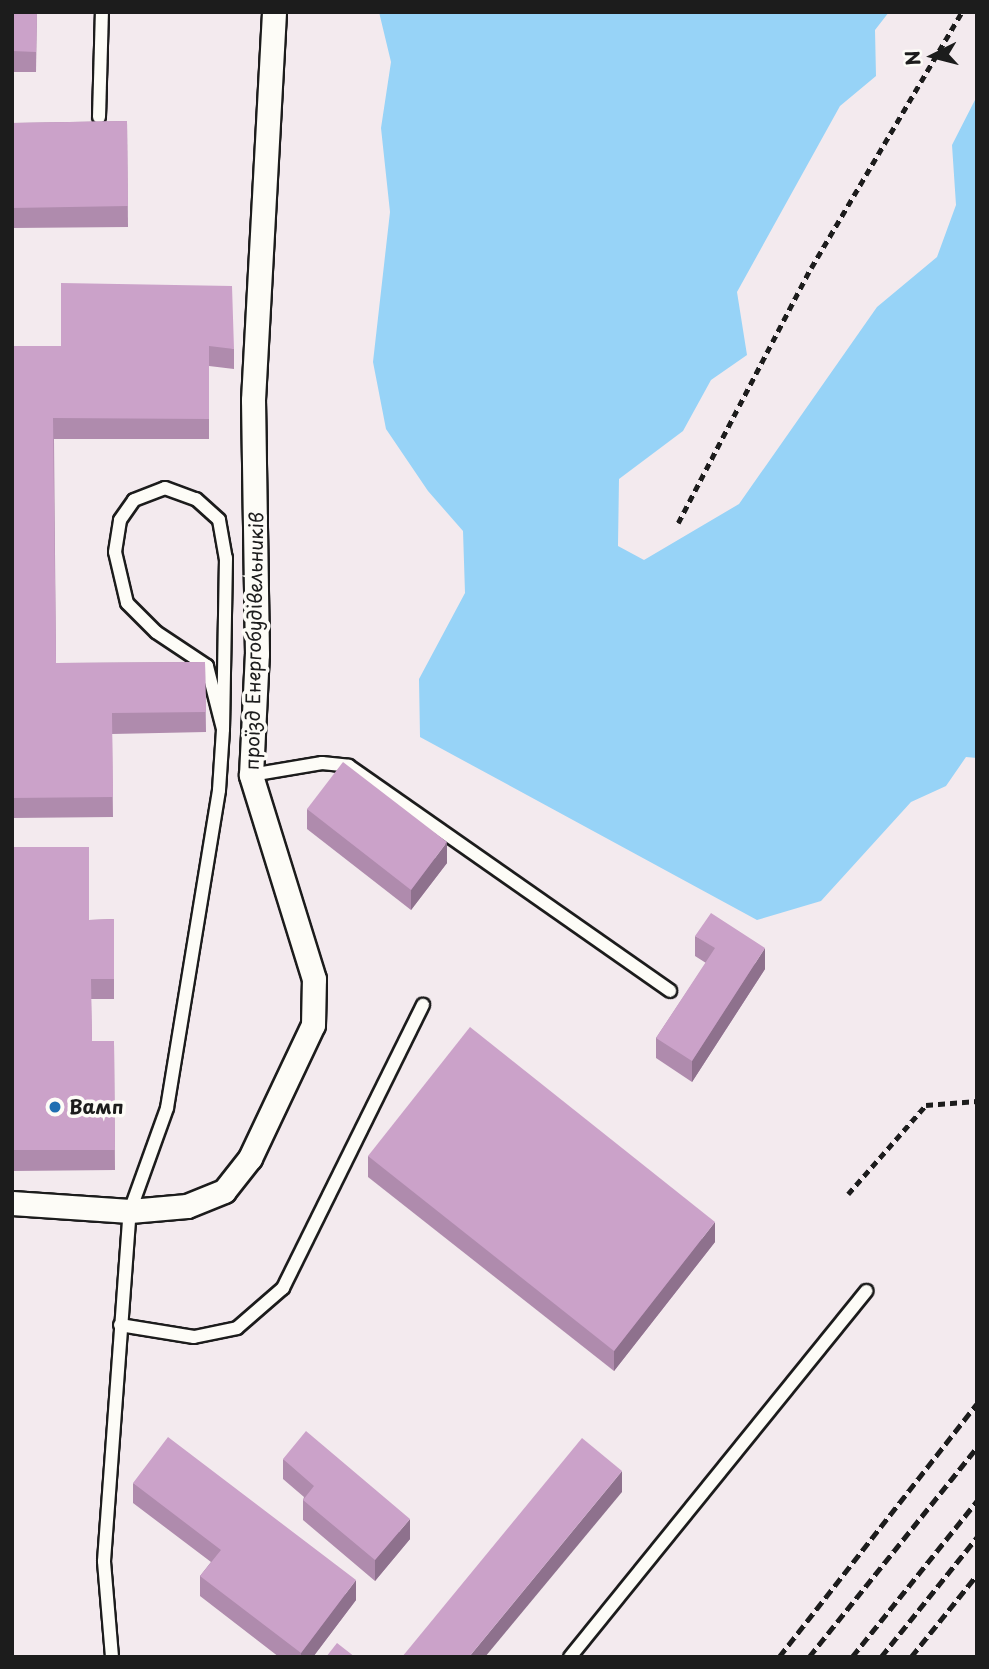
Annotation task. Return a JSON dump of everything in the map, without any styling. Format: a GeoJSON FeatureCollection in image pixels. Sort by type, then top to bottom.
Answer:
{"type":"FeatureCollection","features":[{"type":"Feature","properties":{"kind":"street","name":"проїзд Енергобудівельників"},"geometry":{"type":"LineString","coordinates":[[12,1203],[130,1211],[187,1206],[224,1191],[250,1158],[313,1025],[314,979],[251,775],[257,654],[253,400],[274,12]]}},
{"type":"Feature","properties":{"kind":"lane"},"geometry":{"type":"LineString","coordinates":[[99,117],[102,12]]}},
{"type":"Feature","properties":{"kind":"lane"},"geometry":{"type":"LineString","coordinates":[[113,1657],[104,1560],[130,1211],[167,1108],[219,790],[223,729],[226,558],[219,520],[196,499],[165,488],[134,500],[120,520],[115,552],[127,603],[156,632],[207,666],[223,729]]}},
{"type":"Feature","properties":{"kind":"lane"},"geometry":{"type":"LineString","coordinates":[[251,775],[322,763],[349,766],[670,991]]}},
{"type":"Feature","properties":{"kind":"lane"},"geometry":{"type":"LineString","coordinates":[[120,1325],[194,1337],[237,1328],[283,1288],[423,1005]]}},
{"type":"Feature","properties":{"kind":"lane"},"geometry":{"type":"LineString","coordinates":[[570,1657],[866,1291]]}},
{"type":"Feature","properties":{"kind":"path"},"geometry":{"type":"LineString","coordinates":[[678,523],[811,268],[962,12]]}},
{"type":"Feature","properties":{"kind":"path"},"geometry":{"type":"LineString","coordinates":[[848,1194],[926,1105],[977,1101]]}},
{"type":"Feature","properties":{"kind":"water"},"geometry":{"type":"Polygon","coordinates":[[[379,12],[889,12],[875,30],[876,76],[840,106],[737,292],[747,355],[711,380],[683,431],[619,479],[618,546],[644,560],[739,504],[877,307],[937,257],[956,205],[952,145],[977,96],[977,758],[966,757],[946,786],[911,802],[821,901],[757,920],[420,737],[419,679],[465,593],[463,531],[428,491],[386,429],[373,362],[390,212],[381,128],[391,62],[379,12]]]}},
{"type":"Feature","properties":{"kind":"building"},"geometry":{"type":"Polygon","coordinates":[[[12,12],[37,12],[36,52],[12,51],[12,12]]]}},
{"type":"Feature","properties":{"kind":"building"},"geometry":{"type":"Polygon","coordinates":[[[127,121],[128,206],[12,208],[12,123],[127,121]]]}},
{"type":"Feature","properties":{"kind":"building"},"geometry":{"type":"Polygon","coordinates":[[[61,283],[232,286],[234,349],[209,346],[209,419],[53,418],[56,663],[205,662],[206,712],[112,713],[113,797],[12,798],[12,346],[61,346],[61,283]]]}},
{"type":"Feature","properties":{"kind":"building"},"geometry":{"type":"Polygon","coordinates":[[[343,762],[447,842],[411,890],[307,809],[343,762]]]}},
{"type":"Feature","properties":{"kind":"building"},"geometry":{"type":"Polygon","coordinates":[[[12,847],[89,847],[89,920],[114,919],[114,979],[91,979],[92,1041],[114,1041],[115,1150],[12,1150],[12,847]]]}},
{"type":"Feature","properties":{"kind":"building"},"geometry":{"type":"Polygon","coordinates":[[[711,913],[765,948],[692,1061],[656,1038],[715,948],[695,936],[711,913]]]}},
{"type":"Feature","properties":{"kind":"building"},"geometry":{"type":"Polygon","coordinates":[[[470,1027],[715,1222],[614,1351],[368,1156],[470,1027]]]}},
{"type":"Feature","properties":{"kind":"building"},"geometry":{"type":"Polygon","coordinates":[[[306,1431],[410,1519],[375,1560],[303,1500],[314,1486],[283,1459],[306,1431]]]}},
{"type":"Feature","properties":{"kind":"building"},"geometry":{"type":"Polygon","coordinates":[[[168,1437],[356,1580],[301,1653],[200,1576],[221,1550],[133,1483],[168,1437]]]}},
{"type":"Feature","properties":{"kind":"building"},"geometry":{"type":"Polygon","coordinates":[[[582,1438],[622,1471],[469,1657],[402,1657],[582,1438]]]}},
{"type":"Feature","properties":{"kind":"building"},"geometry":{"type":"Polygon","coordinates":[[[337,1643],[355,1657],[326,1657],[337,1643]]]}},
{"type":"Feature","properties":{"kind":"railway"},"geometry":{"type":"LineString","coordinates":[[779,1657],[977,1404]]}},
{"type":"Feature","properties":{"kind":"railway"},"geometry":{"type":"LineString","coordinates":[[809,1657],[977,1447]]}},
{"type":"Feature","properties":{"kind":"railway"},"geometry":{"type":"LineString","coordinates":[[852,1657],[977,1501]]}},
{"type":"Feature","properties":{"kind":"railway"},"geometry":{"type":"LineString","coordinates":[[881,1657],[977,1537]]}},
{"type":"Feature","properties":{"kind":"railway"},"geometry":{"type":"LineString","coordinates":[[911,1657],[977,1575]]}},
{"type":"Feature","properties":{"kind":"place","name":"Вамп"},"geometry":{"type":"Point","coordinates":[55,1107]}}]}
